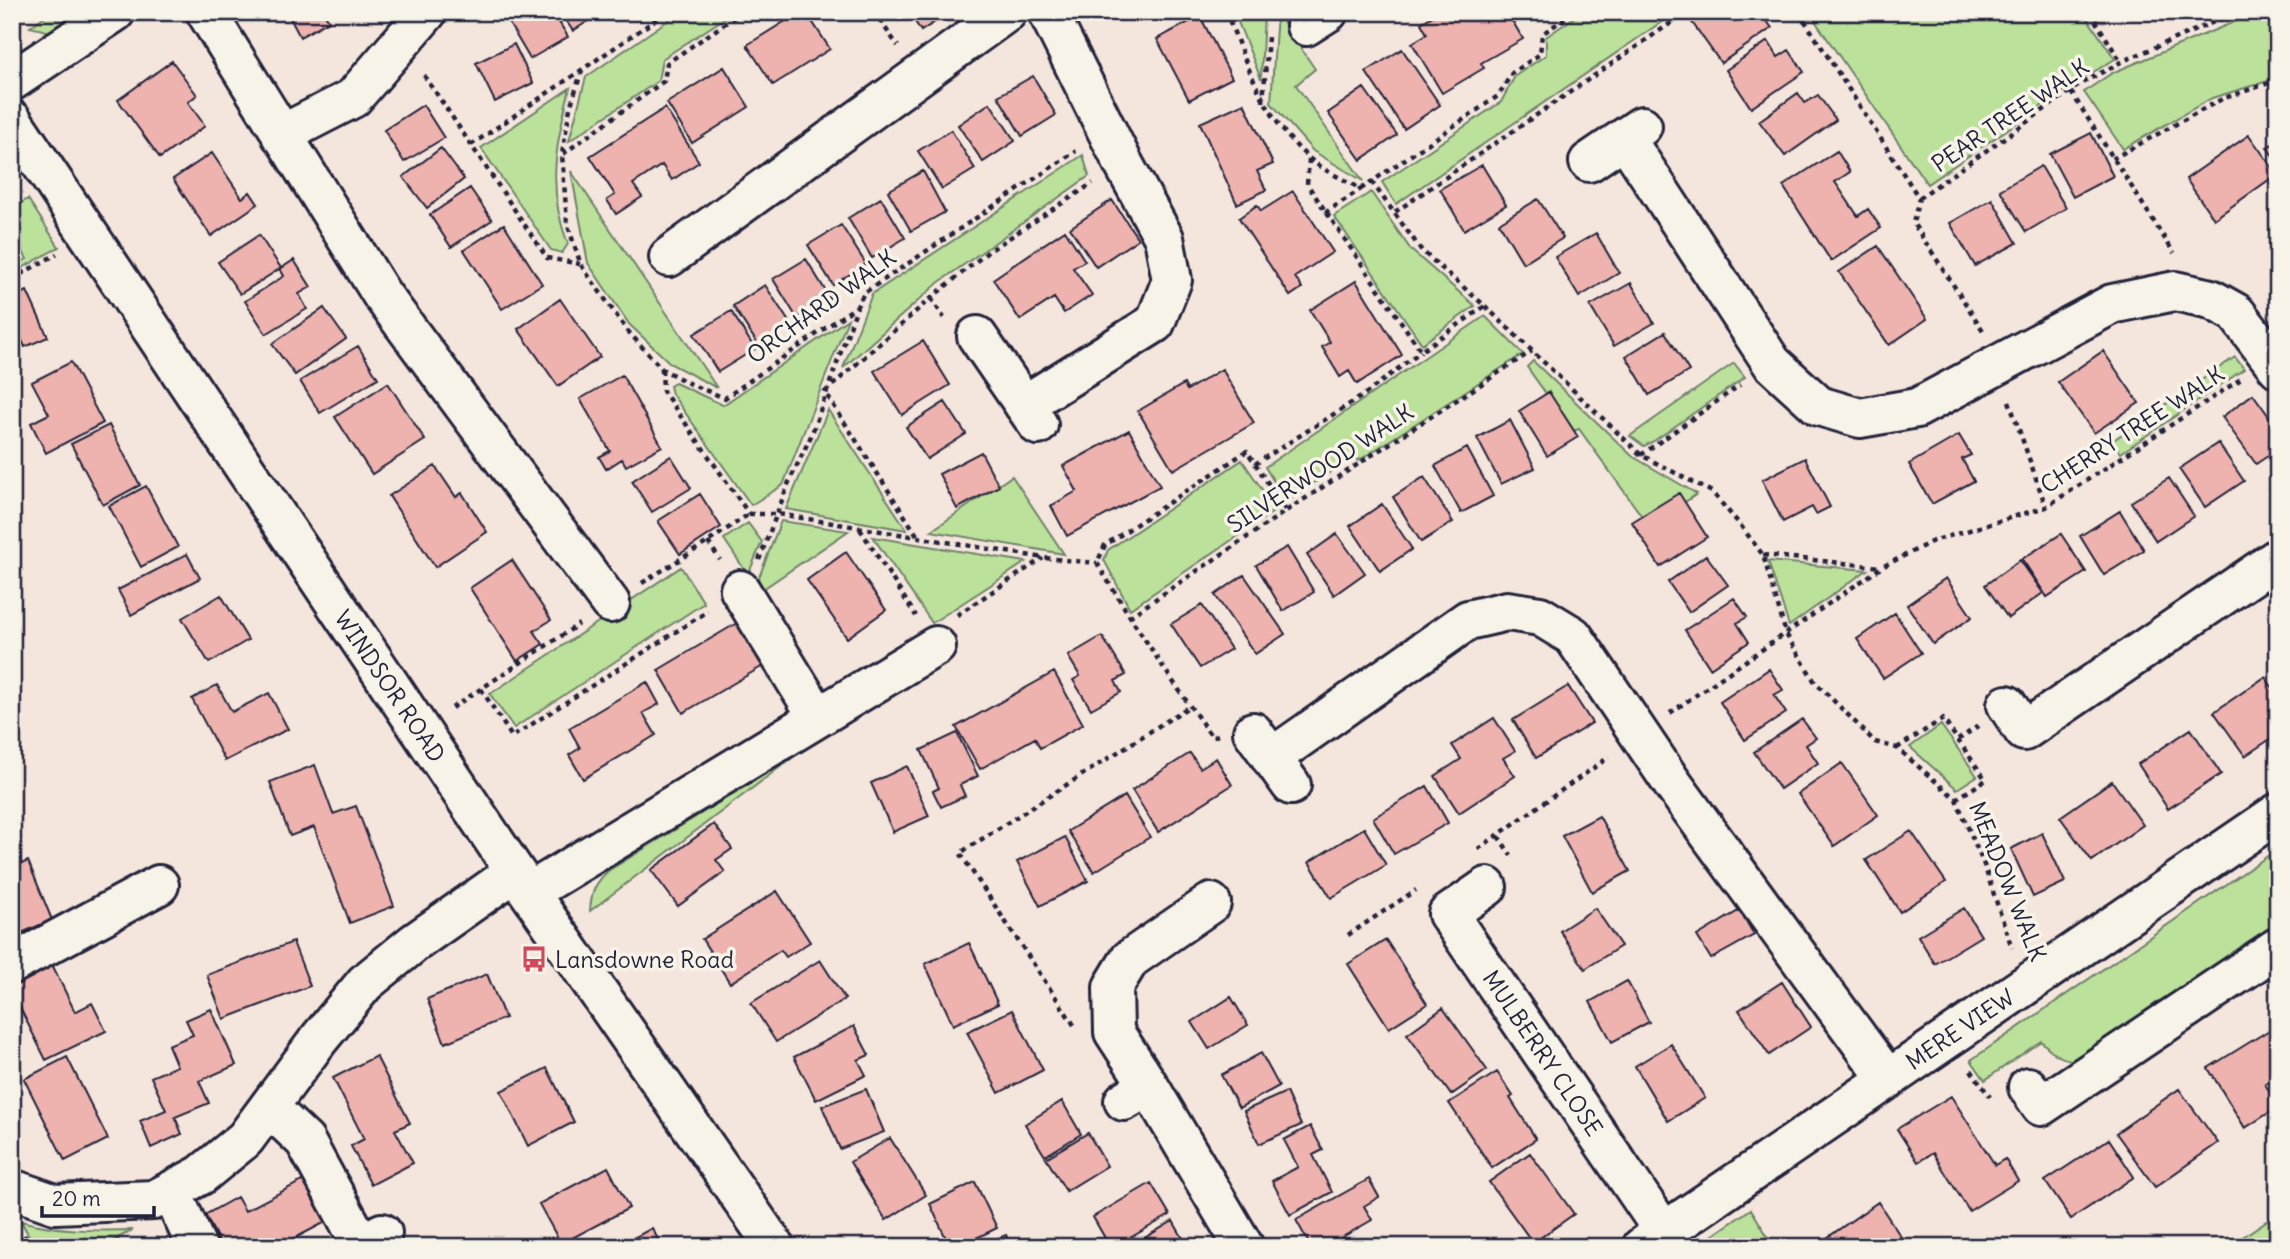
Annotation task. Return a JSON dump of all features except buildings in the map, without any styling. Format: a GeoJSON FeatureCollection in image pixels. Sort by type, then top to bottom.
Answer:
{"type":"FeatureCollection","features":[{"type":"Feature","properties":{"kind":"street"},"geometry":{"type":"LineString","coordinates":[[12,81],[115,12]]}},
{"type":"Feature","properties":{"kind":"street"},"geometry":{"type":"LineString","coordinates":[[206,12],[382,295],[523,504],[610,603]]}},
{"type":"Feature","properties":{"kind":"street"},"geometry":{"type":"LineString","coordinates":[[281,135],[352,98],[427,12]]}},
{"type":"Feature","properties":{"kind":"street"},"geometry":{"type":"LineString","coordinates":[[669,257],[1007,12]]}},
{"type":"Feature","properties":{"kind":"street"},"geometry":{"type":"LineString","coordinates":[[977,336],[1032,416],[1155,323],[1172,280],[1164,238],[1048,12]]}},
{"type":"Feature","properties":{"kind":"street","name":"WINDSOR ROAD"},"geometry":{"type":"LineString","coordinates":[[12,120],[523,882],[775,1247]]}},
{"type":"Feature","properties":{"kind":"street"},"geometry":{"type":"LineString","coordinates":[[1589,162],[1634,132],[1772,363],[1819,406],[1860,418],[1917,408],[2112,304],[2175,291],[2211,299],[2236,313],[2274,363]]}},
{"type":"Feature","properties":{"kind":"street"},"geometry":{"type":"LineString","coordinates":[[2007,705],[2024,731],[2278,558]]}},
{"type":"Feature","properties":{"kind":"street"},"geometry":{"type":"LineString","coordinates":[[747,581],[818,717]]}},
{"type":"Feature","properties":{"kind":"street"},"geometry":{"type":"LineString","coordinates":[[1272,758],[1468,620],[1507,611],[1540,616],[1573,636],[1672,783],[1887,1078]]}},
{"type":"Feature","properties":{"kind":"street"},"geometry":{"type":"LineString","coordinates":[[12,1189],[55,1204],[154,1200],[201,1175],[245,1139],[365,982],[414,943],[818,717],[932,640]]}},
{"type":"Feature","properties":{"kind":"street","name":"MERE VIEW"},"geometry":{"type":"LineString","coordinates":[[1653,1239],[2278,813]]}},
{"type":"Feature","properties":{"kind":"street"},"geometry":{"type":"LineString","coordinates":[[12,964],[159,885]]}},
{"type":"Feature","properties":{"kind":"street","name":"MULBERRY CLOSE"},"geometry":{"type":"LineString","coordinates":[[1487,887],[1448,914],[1653,1239]]}},
{"type":"Feature","properties":{"kind":"street"},"geometry":{"type":"LineString","coordinates":[[1211,904],[1130,959],[1113,987],[1114,1032],[1137,1094],[1244,1247]]}},
{"type":"Feature","properties":{"kind":"street"},"geometry":{"type":"LineString","coordinates":[[2028,1087],[2041,1106],[2278,947]]}},
{"type":"Feature","properties":{"kind":"street"},"geometry":{"type":"LineString","coordinates":[[269,1107],[305,1141],[361,1244],[382,1233]]}},
{"type":"Feature","properties":{"kind":"street"},"geometry":{"type":"LineString","coordinates":[[171,1191],[197,1247]]}},
{"type":"Feature","properties":{"kind":"path"},"geometry":{"type":"LineString","coordinates":[[471,145],[667,12]]}},
{"type":"Feature","properties":{"kind":"path"},"geometry":{"type":"LineString","coordinates":[[562,154],[664,81],[667,63],[742,12]]}},
{"type":"Feature","properties":{"kind":"path"},"geometry":{"type":"LineString","coordinates":[[1226,12],[1263,103],[1309,159],[1361,189]]}},
{"type":"Feature","properties":{"kind":"path"},"geometry":{"type":"LineString","coordinates":[[1325,213],[1498,96],[1512,73],[1540,54],[1542,34],[1574,12]]}},
{"type":"Feature","properties":{"kind":"path"},"geometry":{"type":"LineString","coordinates":[[1395,212],[1687,12]]}},
{"type":"Feature","properties":{"kind":"path"},"geometry":{"type":"LineString","coordinates":[[1799,12],[1919,198],[1913,223],[2001,365],[2046,508]]}},
{"type":"Feature","properties":{"kind":"path"},"geometry":{"type":"LineString","coordinates":[[2090,12],[2121,62]]}},
{"type":"Feature","properties":{"kind":"path","name":"PEAR TREE WALK"},"geometry":{"type":"LineString","coordinates":[[1919,198],[2071,92],[2121,62],[2237,12]]}},
{"type":"Feature","properties":{"kind":"path"},"geometry":{"type":"LineString","coordinates":[[1263,103],[1269,25]]}},
{"type":"Feature","properties":{"kind":"path"},"geometry":{"type":"LineString","coordinates":[[401,42],[547,258],[581,265]]}},
{"type":"Feature","properties":{"kind":"path","name":"ORCHARD WALK"},"geometry":{"type":"LineString","coordinates":[[582,70],[570,108],[562,154],[567,223],[581,265],[626,329],[663,369],[692,385],[725,398],[857,306],[864,293],[1115,147]]}},
{"type":"Feature","properties":{"kind":"path"},"geometry":{"type":"LineString","coordinates":[[2112,159],[2222,99],[2278,80]]}},
{"type":"Feature","properties":{"kind":"path"},"geometry":{"type":"LineString","coordinates":[[2071,92],[2185,268],[2182,293]]}},
{"type":"Feature","properties":{"kind":"path"},"geometry":{"type":"LineString","coordinates":[[825,392],[931,298],[1115,147]]}},
{"type":"Feature","properties":{"kind":"path"},"geometry":{"type":"LineString","coordinates":[[1309,159],[1307,184],[1421,351]]}},
{"type":"Feature","properties":{"kind":"path","name":"MEADOW WALK"},"geometry":{"type":"LineString","coordinates":[[1371,181],[1422,251],[1485,306],[1641,455],[1712,492],[1763,555],[1786,634],[1815,682],[1875,741],[1897,748],[1956,799],[1984,865],[2010,944],[2031,981]]}},
{"type":"Feature","properties":{"kind":"path"},"geometry":{"type":"LineString","coordinates":[[12,279],[87,235]]}},
{"type":"Feature","properties":{"kind":"path"},"geometry":{"type":"LineString","coordinates":[[481,689],[512,737],[747,581],[811,436],[857,306]]}},
{"type":"Feature","properties":{"kind":"path"},"geometry":{"type":"LineString","coordinates":[[1255,464],[1364,395],[1485,306]]}},
{"type":"Feature","properties":{"kind":"path","name":"SILVERWOOD WALK"},"geometry":{"type":"LineString","coordinates":[[1129,617],[1532,351]]}},
{"type":"Feature","properties":{"kind":"path"},"geometry":{"type":"LineString","coordinates":[[1641,455],[1772,363]]}},
{"type":"Feature","properties":{"kind":"path","name":"CHERRY TREE WALK"},"geometry":{"type":"LineString","coordinates":[[1786,634],[1882,567],[1933,541],[2046,508],[2274,363]]}},
{"type":"Feature","properties":{"kind":"path"},"geometry":{"type":"LineString","coordinates":[[663,369],[663,391],[749,514],[778,514],[1044,558],[1097,564]]}},
{"type":"Feature","properties":{"kind":"path"},"geometry":{"type":"LineString","coordinates":[[825,392],[917,536]]}},
{"type":"Feature","properties":{"kind":"path"},"geometry":{"type":"LineString","coordinates":[[1097,564],[1105,545],[1247,451],[1286,511]]}},
{"type":"Feature","properties":{"kind":"path"},"geometry":{"type":"LineString","coordinates":[[860,529],[932,640],[1044,558]]}},
{"type":"Feature","properties":{"kind":"path"},"geometry":{"type":"LineString","coordinates":[[1763,555],[1882,567]]}},
{"type":"Feature","properties":{"kind":"path"},"geometry":{"type":"LineString","coordinates":[[1097,564],[1129,617],[1212,737]]}},
{"type":"Feature","properties":{"kind":"path"},"geometry":{"type":"LineString","coordinates":[[1074,1026],[960,853],[1190,706]]}},
{"type":"Feature","properties":{"kind":"path"},"geometry":{"type":"LineString","coordinates":[[1897,748],[1943,719],[1986,779],[1956,799]]}},
{"type":"Feature","properties":{"kind":"path"},"geometry":{"type":"LineString","coordinates":[[1949,1037],[1997,1108],[2028,1087]]}},
{"type":"Feature","properties":{"kind":"green space"},"geometry":{"type":"Polygon","coordinates":[[[50,12],[78,12],[51,32],[30,27],[50,12]]]}},
{"type":"Feature","properties":{"kind":"green space"},"geometry":{"type":"Polygon","coordinates":[[[680,12],[734,12],[662,59],[658,81],[569,141],[586,77],[680,12]]]}},
{"type":"Feature","properties":{"kind":"green space"},"geometry":{"type":"Polygon","coordinates":[[[1234,12],[1264,12],[1261,79],[1234,12]]]}},
{"type":"Feature","properties":{"kind":"green space"},"geometry":{"type":"Polygon","coordinates":[[[1582,12],[1676,12],[1396,204],[1382,182],[1501,102],[1515,76],[1546,55],[1546,37],[1582,12]]]}},
{"type":"Feature","properties":{"kind":"green space"},"geometry":{"type":"Polygon","coordinates":[[[1809,12],[2083,12],[2115,59],[1927,184],[1809,12]]]}},
{"type":"Feature","properties":{"kind":"green space"},"geometry":{"type":"Polygon","coordinates":[[[2258,12],[2278,12],[2278,78],[2212,98],[2123,149],[2084,92],[2112,73],[2258,12]]]}},
{"type":"Feature","properties":{"kind":"green space"},"geometry":{"type":"Polygon","coordinates":[[[1277,13],[1315,69],[1296,85],[1363,181],[1313,151],[1271,103],[1277,13]]]}},
{"type":"Feature","properties":{"kind":"green space"},"geometry":{"type":"Polygon","coordinates":[[[570,88],[557,147],[555,185],[561,223],[568,244],[562,253],[551,250],[481,148],[570,88]]]}},
{"type":"Feature","properties":{"kind":"green space"},"geometry":{"type":"Polygon","coordinates":[[[1083,155],[1089,176],[938,283],[843,368],[872,294],[1083,155]]]}},
{"type":"Feature","properties":{"kind":"green space"},"geometry":{"type":"Polygon","coordinates":[[[571,171],[717,388],[671,364],[629,324],[588,263],[571,171]]]}},
{"type":"Feature","properties":{"kind":"green space"},"geometry":{"type":"Polygon","coordinates":[[[1371,192],[1411,250],[1475,306],[1422,344],[1334,216],[1371,192]]]}},
{"type":"Feature","properties":{"kind":"green space"},"geometry":{"type":"Polygon","coordinates":[[[28,199],[59,247],[12,274],[12,268],[27,259],[12,232],[12,208],[28,199]]]}},
{"type":"Feature","properties":{"kind":"green space"},"geometry":{"type":"Polygon","coordinates":[[[1485,316],[1523,354],[1358,461],[1355,456],[1286,501],[1265,467],[1485,316]]]}},
{"type":"Feature","properties":{"kind":"green space"},"geometry":{"type":"Polygon","coordinates":[[[848,319],[783,485],[751,505],[672,394],[670,386],[675,383],[723,405],[848,319]]]}},
{"type":"Feature","properties":{"kind":"green space"},"geometry":{"type":"Polygon","coordinates":[[[2235,357],[2244,369],[2121,453],[2112,441],[2235,357]]]}},
{"type":"Feature","properties":{"kind":"green space"},"geometry":{"type":"Polygon","coordinates":[[[1533,361],[1632,456],[1697,494],[1649,526],[1579,429],[1573,431],[1527,367],[1533,361]]]}},
{"type":"Feature","properties":{"kind":"green space"},"geometry":{"type":"Polygon","coordinates":[[[1734,363],[1745,377],[1654,441],[1644,446],[1630,436],[1734,363]]]}},
{"type":"Feature","properties":{"kind":"green space"},"geometry":{"type":"Polygon","coordinates":[[[828,410],[907,530],[786,509],[828,410]]]}},
{"type":"Feature","properties":{"kind":"green space"},"geometry":{"type":"Polygon","coordinates":[[[1242,460],[1276,510],[1130,609],[1104,560],[1108,550],[1242,460]]]}},
{"type":"Feature","properties":{"kind":"green space"},"geometry":{"type":"Polygon","coordinates":[[[1012,476],[1064,554],[931,531],[1012,476]]]}},
{"type":"Feature","properties":{"kind":"green space"},"geometry":{"type":"Polygon","coordinates":[[[781,521],[848,531],[760,591],[756,585],[781,521]]]}},
{"type":"Feature","properties":{"kind":"green space"},"geometry":{"type":"Polygon","coordinates":[[[748,523],[762,542],[748,575],[724,539],[748,523]]]}},
{"type":"Feature","properties":{"kind":"green space"},"geometry":{"type":"Polygon","coordinates":[[[873,537],[1026,562],[932,623],[873,537]]]}},
{"type":"Feature","properties":{"kind":"green space"},"geometry":{"type":"Polygon","coordinates":[[[1768,561],[1867,570],[1789,626],[1768,561]]]}},
{"type":"Feature","properties":{"kind":"green space"},"geometry":{"type":"Polygon","coordinates":[[[681,567],[704,603],[514,728],[490,694],[681,567]]]}},
{"type":"Feature","properties":{"kind":"green space"},"geometry":{"type":"Polygon","coordinates":[[[1941,725],[1977,776],[1957,789],[1910,747],[1941,725]]]}},
{"type":"Feature","properties":{"kind":"green space"},"geometry":{"type":"Polygon","coordinates":[[[796,755],[590,911],[594,889],[608,871],[796,755]]]}},
{"type":"Feature","properties":{"kind":"green space"},"geometry":{"type":"Polygon","coordinates":[[[2278,849],[2278,930],[2080,1060],[2058,1056],[2041,1041],[1985,1080],[1971,1060],[2278,849]]]}},
{"type":"Feature","properties":{"kind":"green space"},"geometry":{"type":"Polygon","coordinates":[[[1751,1209],[1774,1247],[1696,1247],[1751,1209]]]}},
{"type":"Feature","properties":{"kind":"green space"},"geometry":{"type":"Polygon","coordinates":[[[2278,1213],[2278,1247],[2228,1247],[2278,1213]]]}},
{"type":"Feature","properties":{"kind":"green space"},"geometry":{"type":"Polygon","coordinates":[[[21,1221],[76,1230],[133,1230],[101,1247],[35,1247],[21,1221]]]}},
{"type":"Feature","properties":{"kind":"place","name":"Lansdowne Road"},"geometry":{"type":"Point","coordinates":[534,959]}}]}
